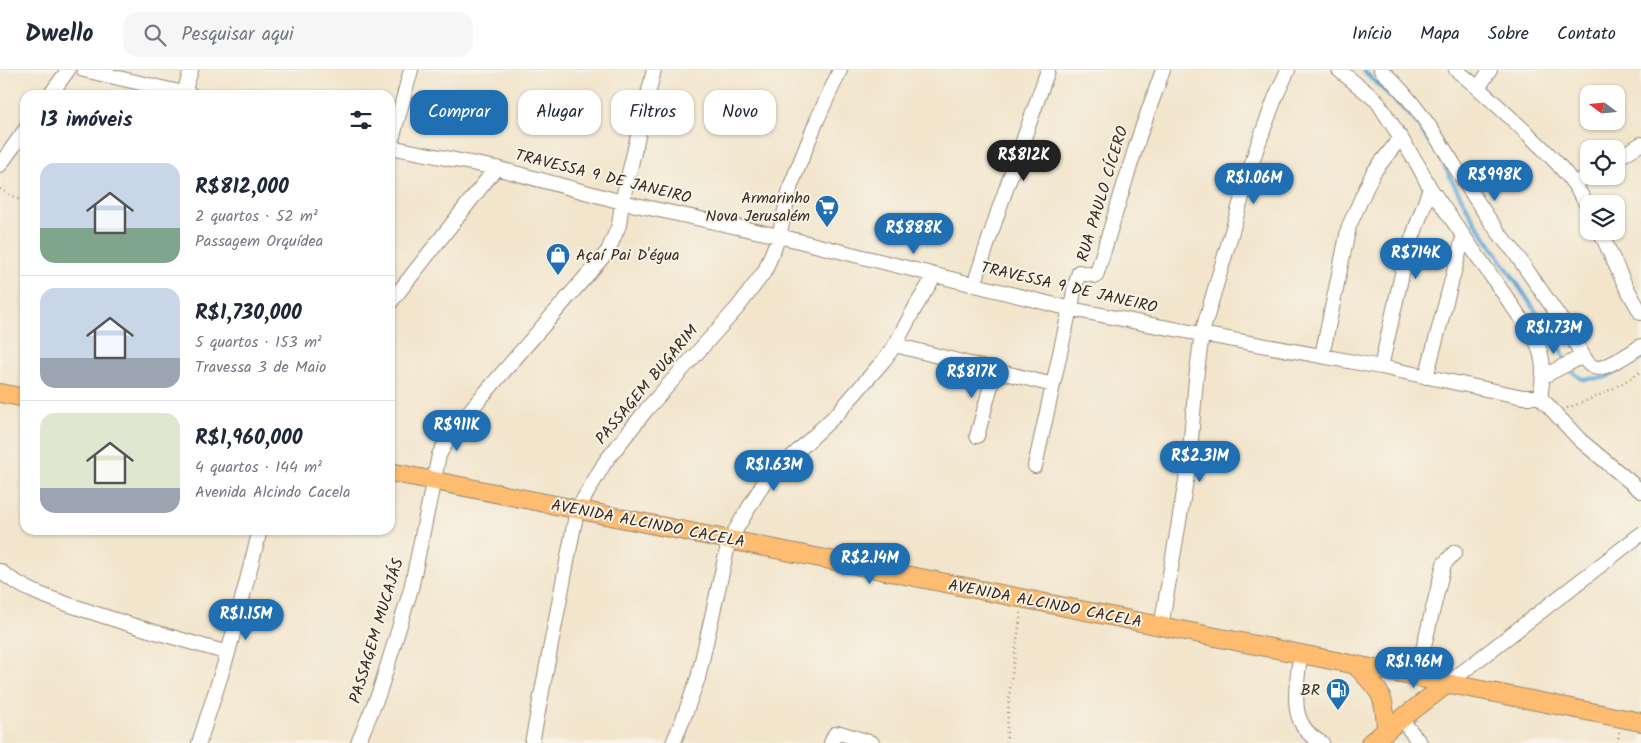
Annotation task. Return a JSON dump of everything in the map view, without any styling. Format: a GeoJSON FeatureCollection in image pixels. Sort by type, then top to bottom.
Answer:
{"type":"FeatureCollection","features":[{"type":"Feature","properties":{"kind":"main road"},"geometry":{"type":"LineString","coordinates":[[0,393],[20,397]]}},
{"type":"Feature","properties":{"kind":"main road","name":"AVENIDA ALCINDO CACELA"},"geometry":{"type":"LineString","coordinates":[[395,473],[1641,722]]}},
{"type":"Feature","properties":{"kind":"main road"},"geometry":{"type":"LineString","coordinates":[[1356,666],[1377,688],[1384,700],[1386,731]]}},
{"type":"Feature","properties":{"kind":"main road"},"geometry":{"type":"LineString","coordinates":[[1370,743],[1447,684]]}},
{"type":"Feature","properties":{"kind":"street"},"geometry":{"type":"LineString","coordinates":[[54,90],[68,70]]}},
{"type":"Feature","properties":{"kind":"street"},"geometry":{"type":"LineString","coordinates":[[84,70],[171,90]]}},
{"type":"Feature","properties":{"kind":"street"},"geometry":{"type":"LineString","coordinates":[[188,90],[191,70]]}},
{"type":"Feature","properties":{"kind":"street"},"geometry":{"type":"LineString","coordinates":[[395,129],[411,70]]}},
{"type":"Feature","properties":{"kind":"street","name":"PASSAGEM MUCAJÁS"},"geometry":{"type":"LineString","coordinates":[[358,743],[379,693],[412,589],[439,455],[453,430],[608,251],[619,225],[622,202],[654,70]]}},
{"type":"Feature","properties":{"kind":"street","name":"PASSAGEM BUGARIM"},"geometry":{"type":"LineString","coordinates":[[532,743],[577,510],[605,462],[647,409],[738,307],[765,271],[779,236],[791,185],[817,120],[840,70]]}},
{"type":"Feature","properties":{"kind":"street"},"geometry":{"type":"LineString","coordinates":[[974,285],[1048,70]]}},
{"type":"Feature","properties":{"kind":"street","name":"RUA PAULO CÍCERO"},"geometry":{"type":"LineString","coordinates":[[1071,308],[1080,272],[1096,276],[1139,137],[1163,70]]}},
{"type":"Feature","properties":{"kind":"street"},"geometry":{"type":"LineString","coordinates":[[1162,627],[1189,463],[1202,333],[1256,150],[1288,70]]}},
{"type":"Feature","properties":{"kind":"street"},"geometry":{"type":"LineString","coordinates":[[1339,70],[1377,101],[1463,238],[1521,316],[1536,340],[1543,357],[1545,375],[1540,397],[1580,440],[1641,491]]}},
{"type":"Feature","properties":{"kind":"street"},"geometry":{"type":"LineString","coordinates":[[1381,70],[1398,85],[1418,109],[1474,197],[1560,318],[1579,358],[1592,367],[1597,368],[1606,366],[1641,346]]}},
{"type":"Feature","properties":{"kind":"street"},"geometry":{"type":"LineString","coordinates":[[1456,70],[1479,87],[1537,142],[1574,184],[1581,195]]}},
{"type":"Feature","properties":{"kind":"street"},"geometry":{"type":"LineString","coordinates":[[1479,87],[1490,70]]}},
{"type":"Feature","properties":{"kind":"street"},"geometry":{"type":"LineString","coordinates":[[0,165],[20,137]]}},
{"type":"Feature","properties":{"kind":"street"},"geometry":{"type":"LineString","coordinates":[[1322,356],[1349,226],[1373,173],[1400,137]]}},
{"type":"Feature","properties":{"kind":"street"},"geometry":{"type":"LineString","coordinates":[[1625,154],[1641,144]]}},
{"type":"Feature","properties":{"kind":"street","name":"TRAVESSA 9 DE JANEIRO"},"geometry":{"type":"LineString","coordinates":[[395,148],[496,168],[622,202],[779,236],[1071,308],[1147,324],[1381,367],[1523,397],[1540,397]]}},
{"type":"Feature","properties":{"kind":"street"},"geometry":{"type":"LineString","coordinates":[[395,297],[496,168]]}},
{"type":"Feature","properties":{"kind":"street"},"geometry":{"type":"LineString","coordinates":[[1574,184],[1580,180]]}},
{"type":"Feature","properties":{"kind":"street"},"geometry":{"type":"LineString","coordinates":[[1381,367],[1406,256],[1430,188]]}},
{"type":"Feature","properties":{"kind":"street"},"geometry":{"type":"LineString","coordinates":[[1426,377],[1463,238]]}},
{"type":"Feature","properties":{"kind":"street"},"geometry":{"type":"LineString","coordinates":[[1604,240],[1625,285],[1641,313]]}},
{"type":"Feature","properties":{"kind":"street"},"geometry":{"type":"LineString","coordinates":[[673,743],[698,678],[729,541],[762,484],[838,413],[884,360],[935,275]]}},
{"type":"Feature","properties":{"kind":"street"},"geometry":{"type":"LineString","coordinates":[[1035,466],[1071,308]]}},
{"type":"Feature","properties":{"kind":"street"},"geometry":{"type":"LineString","coordinates":[[894,345],[1053,385]]}},
{"type":"Feature","properties":{"kind":"street"},"geometry":{"type":"LineString","coordinates":[[1545,375],[1579,358]]}},
{"type":"Feature","properties":{"kind":"street"},"geometry":{"type":"LineString","coordinates":[[977,436],[995,371]]}},
{"type":"Feature","properties":{"kind":"street"},"geometry":{"type":"LineString","coordinates":[[1447,684],[1641,534]]}},
{"type":"Feature","properties":{"kind":"street"},"geometry":{"type":"LineString","coordinates":[[199,743],[228,653],[259,535]]}},
{"type":"Feature","properties":{"kind":"street"},"geometry":{"type":"LineString","coordinates":[[1416,678],[1444,564],[1455,552]]}},
{"type":"Feature","properties":{"kind":"street"},"geometry":{"type":"LineString","coordinates":[[0,571],[26,588],[52,600],[228,653]]}},
{"type":"Feature","properties":{"kind":"street"},"geometry":{"type":"LineString","coordinates":[[1300,655],[1296,710],[1304,729],[1322,743]]}},
{"type":"Feature","properties":{"kind":"street"},"geometry":{"type":"LineString","coordinates":[[1401,719],[1420,743]]}},
{"type":"Feature","properties":{"kind":"street"},"geometry":{"type":"LineString","coordinates":[[831,743],[835,734],[840,733],[872,743]]}},
{"type":"Feature","properties":{"kind":"path"},"geometry":{"type":"LineString","coordinates":[[0,189],[20,200]]}},
{"type":"Feature","properties":{"kind":"path"},"geometry":{"type":"LineString","coordinates":[[1553,412],[1585,402],[1628,380],[1641,371]]}},
{"type":"Feature","properties":{"kind":"path"},"geometry":{"type":"LineString","coordinates":[[1006,743],[1010,688],[1024,599]]}},
{"type":"Feature","properties":{"kind":"waterway"},"geometry":{"type":"LineString","coordinates":[[1363,70],[1414,119],[1441,158],[1472,217],[1543,322],[1555,336],[1570,370],[1582,379],[1604,378],[1641,359]]}},
{"type":"Feature","properties":{"kind":"place","name":"Armarinho Nova Jerusalém"},"geometry":{"type":"Point","coordinates":[827,228]}},
{"type":"Feature","properties":{"kind":"place","name":"Açaí Pai D'égua"},"geometry":{"type":"Point","coordinates":[558,276]}},
{"type":"Feature","properties":{"kind":"place","name":"BR"},"geometry":{"type":"Point","coordinates":[1338,711]}}]}
